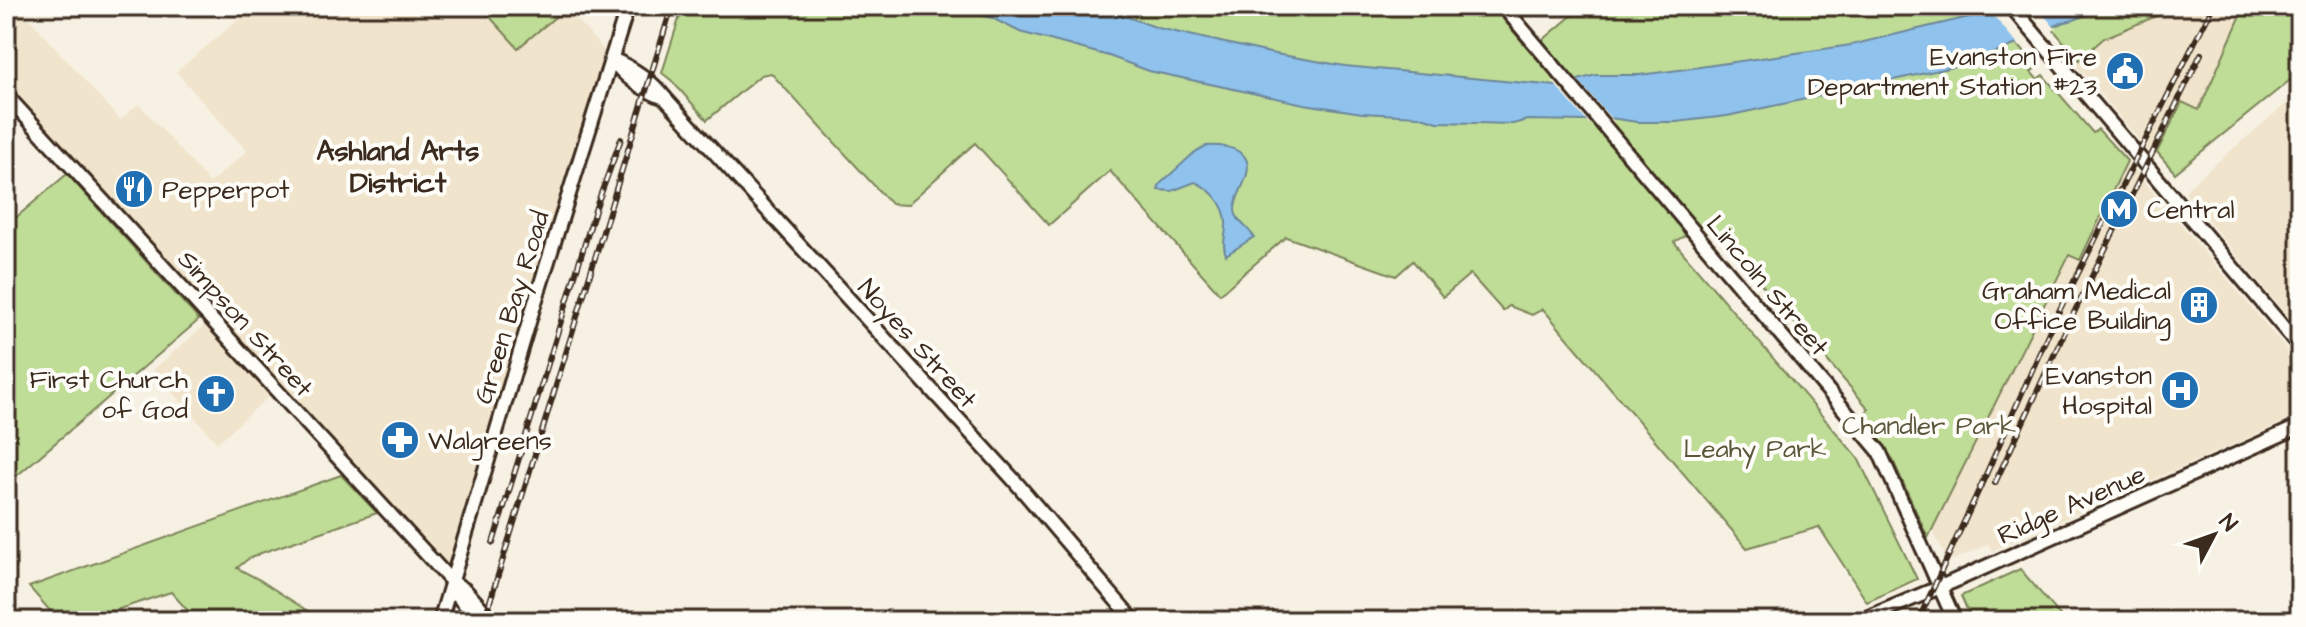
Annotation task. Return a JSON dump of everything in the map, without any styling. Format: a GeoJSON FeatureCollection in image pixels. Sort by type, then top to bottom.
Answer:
{"type":"FeatureCollection","features":[{"type":"Feature","properties":{"kind":"street","name":"Green Bay Road"},"geometry":{"type":"LineString","coordinates":[[440,621],[628,6]]}},
{"type":"Feature","properties":{"kind":"street","name":"Lincoln Street"},"geometry":{"type":"LineString","coordinates":[[1503,6],[1879,451],[1955,621]]}},
{"type":"Feature","properties":{"kind":"street"},"geometry":{"type":"LineString","coordinates":[[2011,6],[2300,347]]}},
{"type":"Feature","properties":{"kind":"street","name":"Noyes Street"},"geometry":{"type":"LineString","coordinates":[[612,59],[622,74],[650,93],[665,98],[1013,479],[1134,621]]}},
{"type":"Feature","properties":{"kind":"street","name":"Simpson Street"},"geometry":{"type":"LineString","coordinates":[[6,95],[452,582],[465,590],[493,621]]}},
{"type":"Feature","properties":{"kind":"street","name":"Ridge Avenue"},"geometry":{"type":"LineString","coordinates":[[1859,621],[2300,426]]}},
{"type":"Feature","properties":{"kind":"street","name":"Simpson Street"},"geometry":{"type":"LineString","coordinates":[[452,582],[461,600],[480,621]]}},
{"type":"Feature","properties":{"kind":"shaded area"},"geometry":{"type":"Polygon","coordinates":[[[6,6],[18,6],[120,120],[139,104],[210,183],[247,151],[176,72],[255,6],[480,6],[518,48],[566,8],[612,59],[452,582],[276,390],[217,443],[153,370],[212,319],[6,95],[6,6]]]}},
{"type":"Feature","properties":{"kind":"shaded area"},"geometry":{"type":"Polygon","coordinates":[[[2180,6],[2245,6],[2199,110],[2182,102],[2154,158],[2075,64],[2104,39],[2180,6]]]}},
{"type":"Feature","properties":{"kind":"shaded area"},"geometry":{"type":"Polygon","coordinates":[[[2300,92],[2300,332],[2185,193],[2188,187],[2300,92]]]}},
{"type":"Feature","properties":{"kind":"shaded area","name":"Evanston Hospital"},"geometry":{"type":"Polygon","coordinates":[[[2127,161],[2300,365],[2300,415],[1992,551],[1988,544],[1953,560],[1945,555],[1932,529],[2079,234],[2127,161]]]}},
{"type":"Feature","properties":{"kind":"green space"},"geometry":{"type":"Polygon","coordinates":[[[480,6],[573,6],[566,8],[518,48],[480,6]]]}},
{"type":"Feature","properties":{"kind":"green space"},"geometry":{"type":"Polygon","coordinates":[[[683,6],[1492,6],[1530,51],[1583,6],[1985,6],[2037,67],[2031,72],[2037,79],[2043,75],[2093,133],[2098,129],[2127,161],[2080,260],[2069,255],[1928,538],[1892,458],[1861,417],[1869,409],[1708,222],[1674,242],[1858,458],[1917,579],[1867,602],[1819,527],[1747,548],[1543,309],[1532,315],[1509,306],[1503,311],[1470,274],[1443,297],[1413,261],[1396,276],[1286,237],[1220,294],[1110,171],[1049,225],[975,143],[907,205],[891,204],[771,73],[761,75],[707,120],[662,73],[683,6]]]}},
{"type":"Feature","properties":{"kind":"green space"},"geometry":{"type":"Polygon","coordinates":[[[2107,6],[2180,6],[2104,38],[2079,60],[2051,27],[2107,6]]]}},
{"type":"Feature","properties":{"kind":"green space"},"geometry":{"type":"Polygon","coordinates":[[[2245,6],[2300,6],[2300,72],[2175,173],[2157,152],[2182,102],[2199,110],[2245,6]]]}},
{"type":"Feature","properties":{"kind":"green space"},"geometry":{"type":"Polygon","coordinates":[[[67,174],[199,320],[6,485],[6,226],[67,174]]]}},
{"type":"Feature","properties":{"kind":"green space"},"geometry":{"type":"Polygon","coordinates":[[[341,475],[377,513],[261,553],[237,568],[323,621],[197,621],[171,592],[83,621],[59,621],[29,587],[341,475]]]}},
{"type":"Feature","properties":{"kind":"green space"},"geometry":{"type":"Polygon","coordinates":[[[2020,569],[2065,621],[1972,621],[1961,596],[2020,569]]]}},
{"type":"Feature","properties":{"kind":"water"},"geometry":{"type":"Polygon","coordinates":[[[944,6],[1097,6],[1158,28],[1270,53],[1345,66],[1556,86],[1596,75],[1639,75],[1851,45],[2005,6],[2107,6],[1967,64],[1727,116],[1676,122],[1610,118],[1527,120],[1513,124],[1438,122],[1418,116],[1362,113],[1304,104],[1149,71],[1109,56],[1020,32],[992,18],[944,6]]]}},
{"type":"Feature","properties":{"kind":"water"},"geometry":{"type":"Polygon","coordinates":[[[1206,146],[1231,148],[1244,156],[1247,162],[1248,170],[1235,211],[1254,237],[1226,255],[1225,215],[1212,193],[1195,182],[1172,191],[1158,190],[1160,184],[1206,146]]]}},
{"type":"Feature","properties":{"kind":"pier"},"geometry":{"type":"Polygon","coordinates":[[[2036,6],[2056,29],[2020,47],[1987,8],[2036,6]]]}},
{"type":"Feature","properties":{"kind":"pier"},"geometry":{"type":"Polygon","coordinates":[[[1575,77],[1615,123],[1589,124],[1552,81],[1575,77]]]}},
{"type":"Feature","properties":{"kind":"railway"},"geometry":{"type":"LineString","coordinates":[[484,621],[672,6]]}},
{"type":"Feature","properties":{"kind":"railway"},"geometry":{"type":"LineString","coordinates":[[1918,621],[2052,325],[2213,6]]}},
{"type":"Feature","properties":{"kind":"railway"},"geometry":{"type":"LineString","coordinates":[[1995,483],[2067,327],[2201,54]]}},
{"type":"Feature","properties":{"kind":"railway"},"geometry":{"type":"LineString","coordinates":[[493,543],[596,207],[621,139]]}},
{"type":"Feature","properties":{"kind":"place","name":"Evanston Fire Department Station #23"},"geometry":{"type":"Point","coordinates":[2125,71]}},
{"type":"Feature","properties":{"kind":"place","name":"Pepperpot"},"geometry":{"type":"Point","coordinates":[134,189]}},
{"type":"Feature","properties":{"kind":"place","name":"Central"},"geometry":{"type":"Point","coordinates":[2119,209]}},
{"type":"Feature","properties":{"kind":"place","name":"Graham Medical Office Building"},"geometry":{"type":"Point","coordinates":[2199,305]}},
{"type":"Feature","properties":{"kind":"place","name":"Evanston Hospital"},"geometry":{"type":"Point","coordinates":[2180,390]}},
{"type":"Feature","properties":{"kind":"place","name":"First Church of God"},"geometry":{"type":"Point","coordinates":[216,394]}},
{"type":"Feature","properties":{"kind":"place","name":"Walgreens"},"geometry":{"type":"Point","coordinates":[400,440]}},
{"type":"Feature","properties":{"kind":"district","name":"Ashland Arts District"},"geometry":{"type":"Point","coordinates":[398,166]}},
{"type":"Feature","properties":{"kind":"park label","name":"Chandler Park"},"geometry":{"type":"Point","coordinates":[1929,425]}},
{"type":"Feature","properties":{"kind":"park label","name":"Leahy Park"},"geometry":{"type":"Point","coordinates":[1755,448]}}]}
